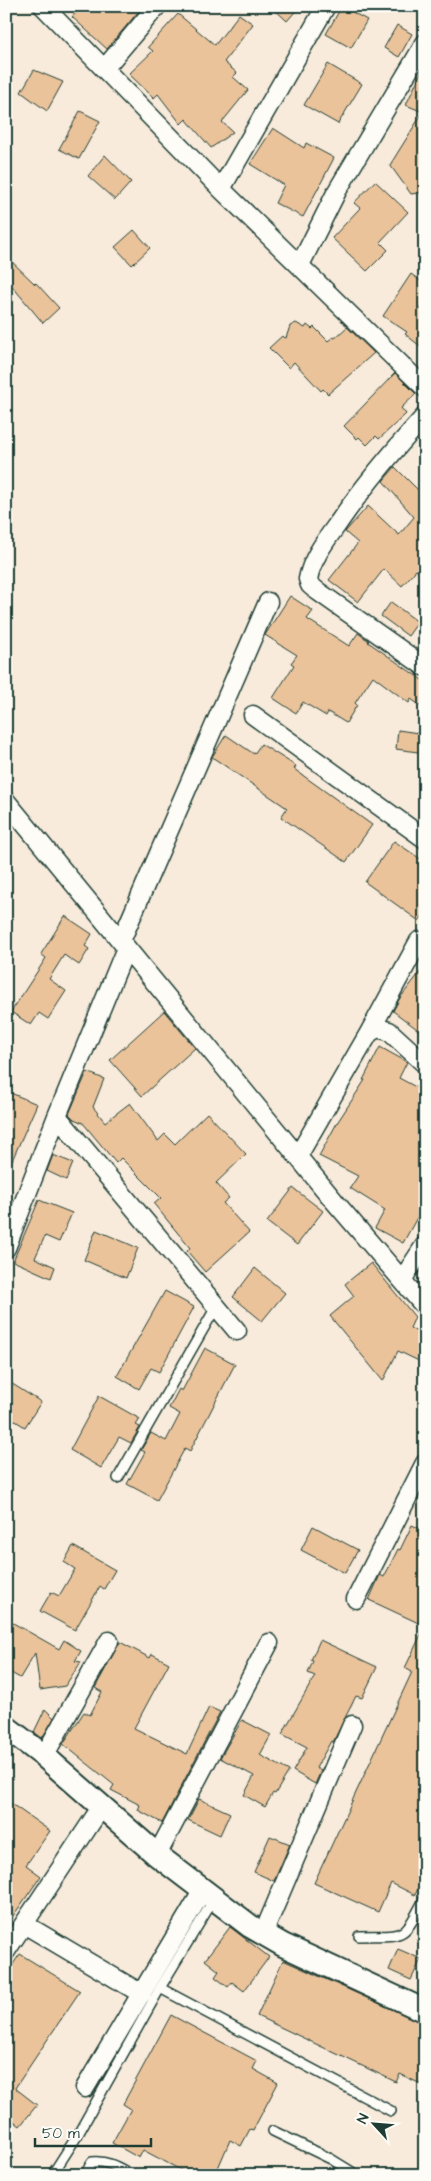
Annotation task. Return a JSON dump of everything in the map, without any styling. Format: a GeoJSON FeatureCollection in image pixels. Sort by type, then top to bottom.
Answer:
{"type":"FeatureCollection","features":[{"type":"Feature","properties":{"kind":"street"},"geometry":{"type":"LineString","coordinates":[[43,6],[221,189],[425,388]]}},
{"type":"Feature","properties":{"kind":"street"},"geometry":{"type":"LineString","coordinates":[[104,69],[157,6]]}},
{"type":"Feature","properties":{"kind":"street"},"geometry":{"type":"LineString","coordinates":[[221,189],[326,6]]}},
{"type":"Feature","properties":{"kind":"street"},"geometry":{"type":"LineString","coordinates":[[300,265],[337,190],[425,42]]}},
{"type":"Feature","properties":{"kind":"street"},"geometry":{"type":"LineString","coordinates":[[425,416],[357,496],[320,548],[308,580],[310,585],[316,590],[425,667]]}},
{"type":"Feature","properties":{"kind":"street"},"geometry":{"type":"LineString","coordinates":[[6,1248],[124,944],[268,602]]}},
{"type":"Feature","properties":{"kind":"street"},"geometry":{"type":"LineString","coordinates":[[253,715],[425,838]]}},
{"type":"Feature","properties":{"kind":"street"},"geometry":{"type":"LineString","coordinates":[[6,801],[298,1156],[425,1307]]}},
{"type":"Feature","properties":{"kind":"street"},"geometry":{"type":"LineString","coordinates":[[298,1156],[369,1033],[419,941]]}},
{"type":"Feature","properties":{"kind":"street"},"geometry":{"type":"LineString","coordinates":[[369,1033],[377,1028],[389,1031],[425,1064]]}},
{"type":"Feature","properties":{"kind":"street"},"geometry":{"type":"LineString","coordinates":[[57,1116],[237,1330]]}},
{"type":"Feature","properties":{"kind":"street"},"geometry":{"type":"LineString","coordinates":[[402,1280],[425,1245]]}},
{"type":"Feature","properties":{"kind":"street"},"geometry":{"type":"LineString","coordinates":[[356,1599],[425,1463]]}},
{"type":"Feature","properties":{"kind":"street"},"geometry":{"type":"LineString","coordinates":[[44,1756],[110,1641]]}},
{"type":"Feature","properties":{"kind":"street"},"geometry":{"type":"LineString","coordinates":[[157,1855],[270,1643]]}},
{"type":"Feature","properties":{"kind":"street"},"geometry":{"type":"LineString","coordinates":[[263,1934],[352,1725]]}},
{"type":"Feature","properties":{"kind":"street"},"geometry":{"type":"LineString","coordinates":[[6,1727],[44,1756],[157,1855],[208,1895],[263,1934],[425,2011]]}},
{"type":"Feature","properties":{"kind":"street"},"geometry":{"type":"LineString","coordinates":[[6,1951],[102,1806]]}},
{"type":"Feature","properties":{"kind":"street"},"geometry":{"type":"LineString","coordinates":[[85,2088],[142,1994],[208,1895]]}},
{"type":"Feature","properties":{"kind":"street"},"geometry":{"type":"LineString","coordinates":[[24,1924],[142,1994]]}},
{"type":"Feature","properties":{"kind":"lane"},"geometry":{"type":"LineString","coordinates":[[118,1478],[216,1306]]}},
{"type":"Feature","properties":{"kind":"lane"},"geometry":{"type":"LineString","coordinates":[[52,2175],[77,2136],[160,1988],[208,1895]]}},
{"type":"Feature","properties":{"kind":"lane"},"geometry":{"type":"LineString","coordinates":[[359,1936],[400,1936],[409,1928],[425,1898]]}},
{"type":"Feature","properties":{"kind":"lane"},"geometry":{"type":"LineString","coordinates":[[160,1988],[391,2111]]}},
{"type":"Feature","properties":{"kind":"lane"},"geometry":{"type":"LineString","coordinates":[[273,2131],[331,2159],[357,2175]]}},
{"type":"Feature","properties":{"kind":"lane"},"geometry":{"type":"LineString","coordinates":[[85,2175],[92,2162],[100,2161],[117,2166],[132,2175]]}},
{"type":"Feature","properties":{"kind":"building"},"geometry":{"type":"Polygon","coordinates":[[[82,6],[143,6],[107,49],[72,17],[82,6]]]}},
{"type":"Feature","properties":{"kind":"building"},"geometry":{"type":"Polygon","coordinates":[[[271,6],[300,6],[287,21],[271,6]]]}},
{"type":"Feature","properties":{"kind":"building"},"geometry":{"type":"Polygon","coordinates":[[[342,6],[358,6],[354,13],[367,20],[351,48],[326,34],[342,6]]]}},
{"type":"Feature","properties":{"kind":"building"},"geometry":{"type":"Polygon","coordinates":[[[178,14],[215,45],[239,14],[253,24],[224,62],[237,73],[233,77],[248,90],[222,122],[233,132],[211,148],[186,119],[181,124],[158,94],[154,98],[129,74],[153,51],[148,47],[178,14]]]}},
{"type":"Feature","properties":{"kind":"building"},"geometry":{"type":"Polygon","coordinates":[[[397,25],[412,34],[399,57],[384,48],[397,25]]]}},
{"type":"Feature","properties":{"kind":"building"},"geometry":{"type":"Polygon","coordinates":[[[328,64],[362,84],[338,124],[304,105],[328,64]]]}},
{"type":"Feature","properties":{"kind":"building"},"geometry":{"type":"Polygon","coordinates":[[[425,64],[425,192],[411,194],[390,165],[423,112],[406,105],[425,64]]]}},
{"type":"Feature","properties":{"kind":"building"},"geometry":{"type":"Polygon","coordinates":[[[34,70],[63,82],[47,111],[21,92],[34,70]]]}},
{"type":"Feature","properties":{"kind":"building"},"geometry":{"type":"Polygon","coordinates":[[[80,111],[100,121],[79,159],[59,149],[80,111]]]}},
{"type":"Feature","properties":{"kind":"building"},"geometry":{"type":"Polygon","coordinates":[[[273,128],[304,148],[306,143],[334,158],[303,217],[275,203],[284,185],[250,164],[273,128]]]}},
{"type":"Feature","properties":{"kind":"building"},"geometry":{"type":"Polygon","coordinates":[[[105,155],[131,182],[115,200],[88,176],[105,155]]]}},
{"type":"Feature","properties":{"kind":"building"},"geometry":{"type":"Polygon","coordinates":[[[375,181],[408,212],[380,242],[388,250],[367,271],[332,238],[360,208],[354,203],[375,181]]]}},
{"type":"Feature","properties":{"kind":"building"},"geometry":{"type":"Polygon","coordinates":[[[134,230],[150,248],[132,265],[115,247],[134,230]]]}},
{"type":"Feature","properties":{"kind":"building"},"geometry":{"type":"Polygon","coordinates":[[[6,256],[36,283],[59,308],[43,323],[12,286],[6,293],[6,256]]]}},
{"type":"Feature","properties":{"kind":"building"},"geometry":{"type":"Polygon","coordinates":[[[411,274],[425,284],[425,302],[420,309],[425,313],[425,350],[405,334],[407,332],[383,316],[411,274]]]}},
{"type":"Feature","properties":{"kind":"building"},"geometry":{"type":"Polygon","coordinates":[[[296,323],[305,328],[307,325],[312,329],[314,327],[328,341],[333,337],[335,338],[347,327],[374,353],[328,394],[323,389],[321,391],[294,362],[289,368],[269,348],[282,336],[286,338],[290,326],[296,323]]]}},
{"type":"Feature","properties":{"kind":"building"},"geometry":{"type":"Polygon","coordinates":[[[395,373],[416,394],[401,408],[406,414],[379,439],[376,436],[367,445],[359,437],[357,439],[344,426],[395,373]]]}},
{"type":"Feature","properties":{"kind":"building"},"geometry":{"type":"Polygon","coordinates":[[[395,467],[425,497],[425,579],[416,570],[402,586],[384,569],[358,602],[329,580],[358,543],[345,532],[368,506],[399,535],[414,517],[383,481],[395,467]]]}},
{"type":"Feature","properties":{"kind":"building"},"geometry":{"type":"Polygon","coordinates":[[[290,596],[313,611],[307,619],[349,646],[358,633],[425,682],[425,709],[411,699],[409,703],[373,676],[355,703],[357,705],[346,723],[328,712],[326,716],[303,702],[296,713],[273,698],[294,665],[291,663],[297,655],[265,635],[290,596]]]}},
{"type":"Feature","properties":{"kind":"building"},"geometry":{"type":"Polygon","coordinates":[[[391,602],[418,622],[408,636],[381,616],[391,602]]]}},
{"type":"Feature","properties":{"kind":"building"},"geometry":{"type":"Polygon","coordinates":[[[398,730],[425,734],[425,753],[396,749],[398,730]]]}},
{"type":"Feature","properties":{"kind":"building"},"geometry":{"type":"Polygon","coordinates":[[[226,735],[254,754],[261,744],[296,766],[294,769],[372,825],[346,862],[281,817],[287,808],[212,757],[226,735]]]}},
{"type":"Feature","properties":{"kind":"building"},"geometry":{"type":"Polygon","coordinates":[[[394,841],[425,862],[425,913],[419,921],[365,882],[394,841]]]}},
{"type":"Feature","properties":{"kind":"building"},"geometry":{"type":"Polygon","coordinates":[[[65,916],[92,934],[85,946],[89,949],[79,965],[64,955],[49,979],[66,991],[48,1019],[39,1013],[31,1025],[11,1012],[46,958],[41,954],[65,916]]]}},
{"type":"Feature","properties":{"kind":"building"},"geometry":{"type":"Polygon","coordinates":[[[425,966],[425,1035],[393,1011],[400,998],[425,966]]]}},
{"type":"Feature","properties":{"kind":"building"},"geometry":{"type":"Polygon","coordinates":[[[164,1011],[195,1048],[142,1096],[110,1060],[164,1011]]]}},
{"type":"Feature","properties":{"kind":"building"},"geometry":{"type":"Polygon","coordinates":[[[380,1047],[407,1062],[399,1078],[425,1092],[425,1203],[403,1243],[375,1228],[385,1210],[350,1188],[358,1176],[319,1156],[337,1123],[365,1080],[363,1080],[380,1047]]]}},
{"type":"Feature","properties":{"kind":"building"},"geometry":{"type":"Polygon","coordinates":[[[87,1072],[104,1079],[93,1107],[105,1122],[130,1103],[158,1141],[165,1134],[175,1144],[207,1113],[246,1154],[216,1183],[229,1198],[223,1203],[249,1232],[205,1272],[187,1251],[190,1248],[154,1204],[161,1198],[121,1158],[116,1163],[83,1123],[74,1119],[69,1114],[87,1072]]]}},
{"type":"Feature","properties":{"kind":"building"},"geometry":{"type":"Polygon","coordinates":[[[6,1091],[37,1104],[6,1174],[6,1091]]]}},
{"type":"Feature","properties":{"kind":"building"},"geometry":{"type":"Polygon","coordinates":[[[53,1155],[73,1163],[66,1180],[47,1171],[53,1155]]]}},
{"type":"Feature","properties":{"kind":"building"},"geometry":{"type":"Polygon","coordinates":[[[293,1188],[323,1211],[297,1245],[267,1222],[293,1188]]]}},
{"type":"Feature","properties":{"kind":"building"},"geometry":{"type":"Polygon","coordinates":[[[39,1200],[72,1213],[59,1242],[45,1236],[35,1258],[55,1267],[51,1278],[13,1261],[39,1200]]]}},
{"type":"Feature","properties":{"kind":"building"},"geometry":{"type":"Polygon","coordinates":[[[96,1230],[138,1248],[126,1278],[84,1260],[96,1230]]]}},
{"type":"Feature","properties":{"kind":"building"},"geometry":{"type":"Polygon","coordinates":[[[371,1263],[415,1317],[410,1328],[425,1336],[425,1364],[398,1351],[383,1381],[330,1316],[354,1296],[345,1284],[371,1263]]]}},
{"type":"Feature","properties":{"kind":"building"},"geometry":{"type":"Polygon","coordinates":[[[255,1268],[285,1293],[262,1321],[233,1297],[255,1268]]]}},
{"type":"Feature","properties":{"kind":"building"},"geometry":{"type":"Polygon","coordinates":[[[165,1291],[194,1307],[159,1372],[151,1368],[139,1389],[117,1376],[165,1291]]]}},
{"type":"Feature","properties":{"kind":"building"},"geometry":{"type":"Polygon","coordinates":[[[205,1348],[235,1364],[190,1451],[185,1448],[157,1500],[127,1484],[145,1452],[141,1450],[151,1433],[166,1441],[180,1414],[169,1408],[179,1389],[182,1391],[205,1348]]]}},
{"type":"Feature","properties":{"kind":"building"},"geometry":{"type":"Polygon","coordinates":[[[6,1380],[41,1402],[25,1427],[6,1415],[6,1380]]]}},
{"type":"Feature","properties":{"kind":"building"},"geometry":{"type":"Polygon","coordinates":[[[99,1396],[140,1419],[136,1425],[140,1427],[131,1443],[119,1437],[101,1468],[70,1450],[99,1396]]]}},
{"type":"Feature","properties":{"kind":"building"},"geometry":{"type":"Polygon","coordinates":[[[412,1525],[425,1531],[425,1626],[369,1600],[380,1575],[384,1577],[412,1525]]]}},
{"type":"Feature","properties":{"kind":"building"},"geometry":{"type":"Polygon","coordinates":[[[313,1526],[358,1550],[345,1573],[301,1550],[313,1526]]]}},
{"type":"Feature","properties":{"kind":"building"},"geometry":{"type":"Polygon","coordinates":[[[73,1546],[115,1570],[104,1589],[100,1586],[75,1630],[40,1611],[51,1592],[59,1596],[75,1569],[64,1562],[73,1546]]]}},
{"type":"Feature","properties":{"kind":"building"},"geometry":{"type":"Polygon","coordinates":[[[6,1619],[59,1649],[64,1640],[81,1651],[75,1661],[81,1662],[65,1686],[40,1690],[35,1653],[20,1678],[6,1670],[6,1619]]]}},
{"type":"Feature","properties":{"kind":"building"},"geometry":{"type":"Polygon","coordinates":[[[425,1626],[425,1874],[415,1895],[391,1883],[378,1912],[314,1883],[412,1672],[405,1668],[425,1626]]]}},
{"type":"Feature","properties":{"kind":"building"},"geometry":{"type":"Polygon","coordinates":[[[320,1640],[377,1667],[362,1698],[356,1696],[333,1742],[331,1741],[316,1768],[321,1771],[315,1784],[293,1771],[307,1747],[282,1734],[315,1676],[308,1673],[313,1661],[311,1660],[320,1640]]]}},
{"type":"Feature","properties":{"kind":"building"},"geometry":{"type":"Polygon","coordinates":[[[120,1642],[150,1658],[152,1654],[169,1663],[134,1728],[187,1754],[209,1707],[220,1712],[162,1823],[138,1810],[140,1805],[111,1790],[114,1785],[63,1744],[84,1712],[90,1715],[102,1692],[95,1688],[120,1642]]]}},
{"type":"Feature","properties":{"kind":"building"},"geometry":{"type":"Polygon","coordinates":[[[45,1709],[54,1718],[42,1738],[34,1732],[45,1709]]]}},
{"type":"Feature","properties":{"kind":"building"},"geometry":{"type":"Polygon","coordinates":[[[242,1720],[271,1735],[260,1755],[289,1771],[265,1807],[244,1795],[254,1776],[220,1758],[242,1720]]]}},
{"type":"Feature","properties":{"kind":"building"},"geometry":{"type":"Polygon","coordinates":[[[199,1799],[230,1813],[220,1835],[188,1820],[199,1799]]]}},
{"type":"Feature","properties":{"kind":"building"},"geometry":{"type":"Polygon","coordinates":[[[6,1800],[50,1831],[26,1865],[41,1876],[6,1926],[6,1800]]]}},
{"type":"Feature","properties":{"kind":"building"},"geometry":{"type":"Polygon","coordinates":[[[270,1836],[290,1844],[274,1881],[254,1872],[270,1836]]]}},
{"type":"Feature","properties":{"kind":"building"},"geometry":{"type":"Polygon","coordinates":[[[230,1927],[269,1957],[244,1991],[232,1982],[228,1987],[215,1977],[219,1971],[205,1960],[230,1927]]]}},
{"type":"Feature","properties":{"kind":"building"},"geometry":{"type":"Polygon","coordinates":[[[398,1949],[421,1959],[411,1980],[389,1970],[398,1949]]]}},
{"type":"Feature","properties":{"kind":"building"},"geometry":{"type":"Polygon","coordinates":[[[20,1954],[80,1991],[15,2088],[37,2105],[20,2126],[6,2115],[6,1974],[20,1954]]]}},
{"type":"Feature","properties":{"kind":"building"},"geometry":{"type":"Polygon","coordinates":[[[283,1960],[425,2024],[425,2086],[400,2074],[396,2082],[257,2016],[283,1960]]]}},
{"type":"Feature","properties":{"kind":"building"},"geometry":{"type":"Polygon","coordinates":[[[171,2015],[257,2061],[253,2069],[278,2083],[253,2130],[250,2129],[241,2146],[230,2140],[215,2175],[190,2175],[143,2150],[139,2158],[112,2143],[131,2109],[123,2104],[171,2015]]]}}]}
